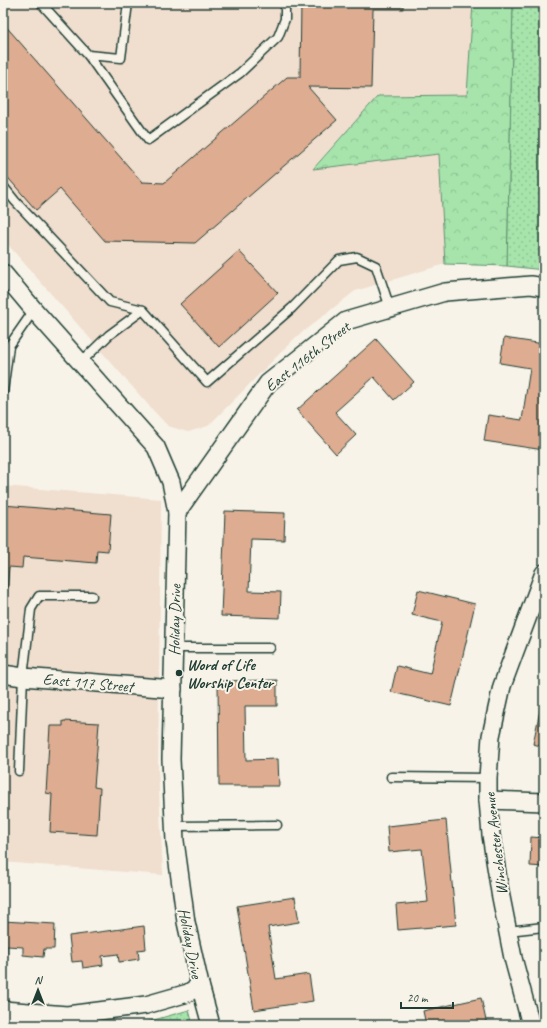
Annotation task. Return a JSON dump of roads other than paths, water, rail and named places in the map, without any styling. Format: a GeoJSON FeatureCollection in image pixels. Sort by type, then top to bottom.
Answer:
{"type":"FeatureCollection","features":[{"type":"Feature","properties":{"kind":"street","name":"Holiday Drive"},"geometry":{"type":"LineString","coordinates":[[3,273],[156,447],[171,482],[177,512],[171,759],[175,841],[186,922],[200,986],[211,1025]]}},
{"type":"Feature","properties":{"kind":"street","name":"East 116th Street"},"geometry":{"type":"LineString","coordinates":[[177,512],[268,383],[346,321],[445,292],[531,285],[544,287]]}},
{"type":"Feature","properties":{"kind":"street","name":"Winchester Avenue"},"geometry":{"type":"LineString","coordinates":[[531,1025],[513,958],[491,835],[488,778],[492,736],[502,686],[544,576]]}},
{"type":"Feature","properties":{"kind":"street","name":"East 117 Street"},"geometry":{"type":"LineString","coordinates":[[3,674],[23,677],[173,689]]}},
{"type":"Feature","properties":{"kind":"street"},"geometry":{"type":"LineString","coordinates":[[488,800],[544,802]]}},
{"type":"Feature","properties":{"kind":"street"},"geometry":{"type":"LineString","coordinates":[[3,1010],[67,1015],[146,1005],[188,993],[200,986]]}},
{"type":"Feature","properties":{"kind":"lane"},"geometry":{"type":"LineString","coordinates":[[41,3],[88,55],[148,140],[240,73],[278,37],[285,19],[285,3]]}},
{"type":"Feature","properties":{"kind":"lane"},"geometry":{"type":"LineString","coordinates":[[88,55],[121,58],[128,3]]}},
{"type":"Feature","properties":{"kind":"lane"},"geometry":{"type":"LineString","coordinates":[[3,186],[15,201],[110,302],[143,310],[207,382],[292,308],[339,260],[357,257],[376,266],[390,308]]}},
{"type":"Feature","properties":{"kind":"lane"},"geometry":{"type":"LineString","coordinates":[[3,392],[9,346],[34,310]]}},
{"type":"Feature","properties":{"kind":"lane"},"geometry":{"type":"LineString","coordinates":[[81,362],[109,335],[143,310]]}},
{"type":"Feature","properties":{"kind":"lane"},"geometry":{"type":"LineString","coordinates":[[18,771],[23,677],[31,609],[39,596],[92,596]]}},
{"type":"Feature","properties":{"kind":"lane"},"geometry":{"type":"LineString","coordinates":[[174,648],[270,648]]}},
{"type":"Feature","properties":{"kind":"lane"},"geometry":{"type":"LineString","coordinates":[[391,777],[488,778]]}},
{"type":"Feature","properties":{"kind":"lane"},"geometry":{"type":"LineString","coordinates":[[174,826],[277,825]]}},
{"type":"Feature","properties":{"kind":"lane"},"geometry":{"type":"LineString","coordinates":[[508,931],[544,927]]}},
{"type":"Feature","properties":{"kind":"place","name":"Word of Life Worship Center"},"geometry":{"type":"Point","coordinates":[179,673]}}]}
